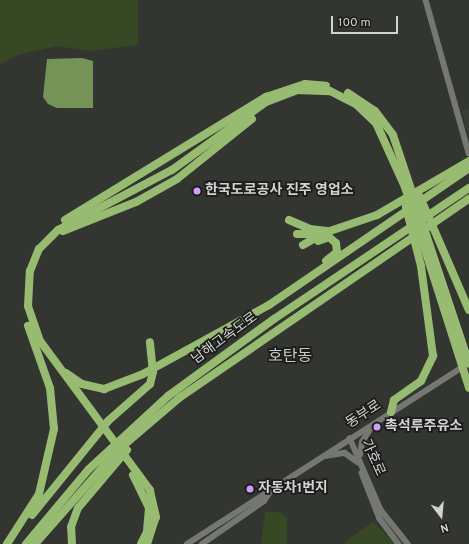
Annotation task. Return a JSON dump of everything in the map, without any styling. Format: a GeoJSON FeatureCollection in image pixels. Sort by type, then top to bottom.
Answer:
{"type":"FeatureCollection","features":[{"type":"Feature","properties":{"kind":"highway"},"geometry":{"type":"LineString","coordinates":[[8,544],[39,494],[54,429],[50,388],[27,320],[24,294],[26,273],[46,234],[275,92],[314,84],[355,97],[376,111],[389,128],[461,352],[468,385]]}},
{"type":"Feature","properties":{"kind":"highway"},"geometry":{"type":"LineString","coordinates":[[94,419],[40,342],[28,306],[28,280],[36,255],[51,236],[69,223],[172,170],[266,102],[297,90],[340,95],[364,110],[376,123],[399,163]]}},
{"type":"Feature","properties":{"kind":"highway"},"geometry":{"type":"LineString","coordinates":[[297,234],[320,234],[377,215],[469,161]]}},
{"type":"Feature","properties":{"kind":"highway"},"geometry":{"type":"LineString","coordinates":[[40,342],[69,375],[89,386],[118,386],[144,374],[282,296],[469,168]]}},
{"type":"Feature","properties":{"kind":"highway"},"geometry":{"type":"LineString","coordinates":[[391,412],[394,400],[421,381],[433,356],[425,241],[408,186]]}},
{"type":"Feature","properties":{"kind":"highway","name":"남해고속도로"},"geometry":{"type":"LineString","coordinates":[[26,544],[93,464],[168,396],[274,320],[469,188]]}},
{"type":"Feature","properties":{"kind":"highway","name":"남해고속도로"},"geometry":{"type":"LineString","coordinates":[[35,544],[93,476],[142,428],[197,386],[469,199]]}},
{"type":"Feature","properties":{"kind":"highway"},"geometry":{"type":"LineString","coordinates":[[293,223],[332,230]]}},
{"type":"Feature","properties":{"kind":"highway"},"geometry":{"type":"LineString","coordinates":[[282,296],[331,257],[337,246],[327,237],[304,247],[320,234]]}},
{"type":"Feature","properties":{"kind":"highway"},"geometry":{"type":"LineString","coordinates":[[425,241],[469,310]]}},
{"type":"Feature","properties":{"kind":"highway"},"geometry":{"type":"LineString","coordinates":[[27,320],[40,349],[126,460],[146,483],[154,503],[155,525],[147,544]]}},
{"type":"Feature","properties":{"kind":"highway"},"geometry":{"type":"LineString","coordinates":[[8,544],[108,421],[150,384],[153,372],[150,342]]}},
{"type":"Feature","properties":{"kind":"highway"},"geometry":{"type":"LineString","coordinates":[[461,352],[469,363]]}},
{"type":"Feature","properties":{"kind":"highway"},"geometry":{"type":"LineString","coordinates":[[72,544],[71,527],[78,508],[142,428]]}},
{"type":"Feature","properties":{"kind":"highway"},"geometry":{"type":"LineString","coordinates":[[126,460],[142,488],[149,508],[149,525],[141,544]]}},
{"type":"Feature","properties":{"kind":"street"},"geometry":{"type":"LineString","coordinates":[[426,0],[469,154]]}},
{"type":"Feature","properties":{"kind":"street","name":"동부로"},"geometry":{"type":"LineString","coordinates":[[187,544],[469,363]]}},
{"type":"Feature","properties":{"kind":"street"},"geometry":{"type":"LineString","coordinates":[[319,458],[338,453],[359,461],[362,442],[374,423]]}},
{"type":"Feature","properties":{"kind":"street","name":"가호로"},"geometry":{"type":"LineString","coordinates":[[350,438],[381,510],[408,544]]}},
{"type":"Feature","properties":{"kind":"street","name":"가호로"},"geometry":{"type":"LineString","coordinates":[[359,461],[374,508],[399,544]]}},
{"type":"Feature","properties":{"kind":"street","name":"동부로"},"geometry":{"type":"LineString","coordinates":[[202,544],[264,501],[272,489]]}},
{"type":"Feature","properties":{"kind":"shaded area"},"geometry":{"type":"Polygon","coordinates":[[[0,0],[138,0],[138,45],[89,51],[57,46],[17,55],[0,64],[0,0]]]}},
{"type":"Feature","properties":{"kind":"shaded area"},"geometry":{"type":"Polygon","coordinates":[[[82,58],[93,61],[93,108],[57,108],[48,104],[43,97],[47,59],[82,58]]]}},
{"type":"Feature","properties":{"kind":"shaded area"},"geometry":{"type":"Polygon","coordinates":[[[469,109],[469,139],[462,111],[469,109]]]}},
{"type":"Feature","properties":{"kind":"shaded area"},"geometry":{"type":"Polygon","coordinates":[[[265,512],[280,512],[287,518],[287,544],[261,544],[265,512]]]}},
{"type":"Feature","properties":{"kind":"shaded area"},"geometry":{"type":"Polygon","coordinates":[[[373,522],[395,544],[345,544],[346,541],[373,522]]]}},
{"type":"Feature","properties":{"kind":"place","name":"한국도로공사 진주 영업소"},"geometry":{"type":"Point","coordinates":[197,191]}},
{"type":"Feature","properties":{"kind":"place","name":"촉석루주유소"},"geometry":{"type":"Point","coordinates":[377,427]}},
{"type":"Feature","properties":{"kind":"place","name":"자동차1번지"},"geometry":{"type":"Point","coordinates":[250,489]}},
{"type":"Feature","properties":{"kind":"district","name":"호탄동"},"geometry":{"type":"Point","coordinates":[290,357]}}]}
